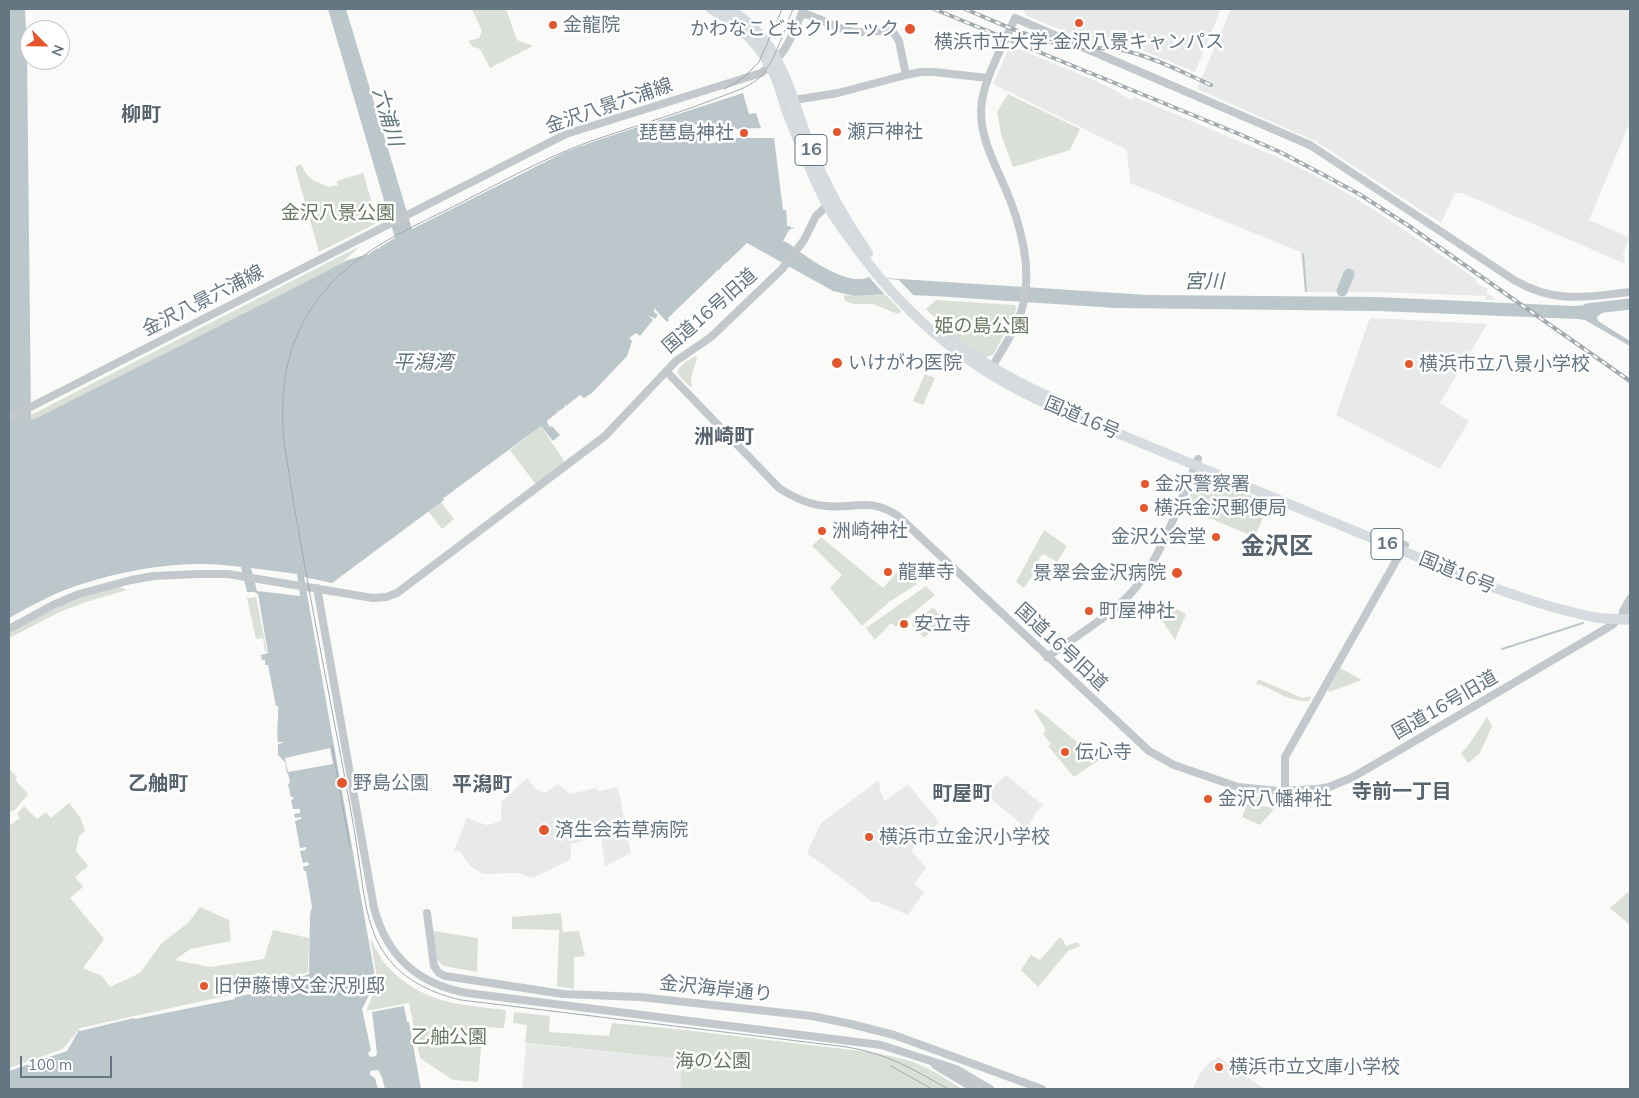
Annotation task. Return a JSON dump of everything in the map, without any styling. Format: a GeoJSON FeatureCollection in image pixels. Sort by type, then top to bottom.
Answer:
{"type":"FeatureCollection","features":[{"type":"Feature","properties":{"kind":"highway","name":"国道16号"},"geometry":{"type":"LineString","coordinates":[[711,9],[733,23],[774,63],[804,154],[830,202],[856,236],[884,278],[900,296],[990,370],[1196,462],[1403,547],[1502,584],[1618,619],[1630,620]]}},
{"type":"Feature","properties":{"kind":"highway","name":"国道16号"},"geometry":{"type":"LineString","coordinates":[[728,9],[757,32],[794,100],[830,202]]}},
{"type":"Feature","properties":{"kind":"street"},"geometry":{"type":"LineString","coordinates":[[774,63],[790,40],[802,13],[854,32],[883,30],[894,33],[898,41],[906,75]]}},
{"type":"Feature","properties":{"kind":"street"},"geometry":{"type":"LineString","coordinates":[[990,370],[1009,339],[1020,314],[1025,287],[1026,256],[1023,241],[1007,192],[992,158],[982,126],[981,108],[988,78],[1015,18],[1310,145],[1514,280],[1529,288],[1546,294],[1577,297],[1630,292]]}},
{"type":"Feature","properties":{"kind":"street","name":"金沢八景六浦線"},"geometry":{"type":"LineString","coordinates":[[9,418],[571,132],[761,73],[774,63]]}},
{"type":"Feature","properties":{"kind":"street"},"geometry":{"type":"LineString","coordinates":[[794,100],[838,94],[923,72],[988,78]]}},
{"type":"Feature","properties":{"kind":"street","name":"国道16号旧道"},"geometry":{"type":"LineString","coordinates":[[830,202],[816,216],[797,250],[786,265],[711,337],[683,355],[666,371],[778,488],[809,503],[826,506],[870,505],[892,512],[903,520],[1142,745],[1161,759],[1229,785],[1259,790],[1317,790],[1335,785],[1351,778],[1602,631],[1618,619]]}},
{"type":"Feature","properties":{"kind":"street"},"geometry":{"type":"LineString","coordinates":[[9,629],[67,599],[91,590],[154,576],[228,574],[373,598],[386,597],[407,587],[605,436],[666,371]]}},
{"type":"Feature","properties":{"kind":"street"},"geometry":{"type":"LineString","coordinates":[[1047,656],[1118,607],[1137,587],[1163,541],[1196,462]]}},
{"type":"Feature","properties":{"kind":"street"},"geometry":{"type":"LineString","coordinates":[[1284,790],[1285,757],[1403,547]]}},
{"type":"Feature","properties":{"kind":"street"},"geometry":{"type":"LineString","coordinates":[[317,588],[374,908],[378,924],[386,939],[394,952],[412,971],[451,990],[881,1045],[956,1068],[990,1089]]}},
{"type":"Feature","properties":{"kind":"street"},"geometry":{"type":"LineString","coordinates":[[1618,619],[1630,599]]}},
{"type":"Feature","properties":{"kind":"street"},"geometry":{"type":"LineString","coordinates":[[1618,619],[1630,607]]}},
{"type":"Feature","properties":{"kind":"street","name":"金沢海岸通り"},"geometry":{"type":"LineString","coordinates":[[426,912],[434,965],[439,973],[445,976],[562,994],[640,997],[812,1016],[894,1035],[1042,1089]]}},
{"type":"Feature","properties":{"kind":"street"},"geometry":{"type":"LineString","coordinates":[[918,1056],[975,1089]]}},
{"type":"Feature","properties":{"kind":"shaded area"},"geometry":{"type":"Polygon","coordinates":[[[1023,9],[1221,9],[1195,72],[1120,41],[1113,30],[1111,37],[1088,41],[1027,16],[1023,9]]]}},
{"type":"Feature","properties":{"kind":"shaded area"},"geometry":{"type":"Polygon","coordinates":[[[1231,9],[1630,9],[1630,122],[1589,220],[1630,238],[1623,253],[1625,264],[1462,193],[1455,193],[1441,223],[1315,141],[1197,89],[1231,9]]]}},
{"type":"Feature","properties":{"kind":"shaded area"},"geometry":{"type":"Polygon","coordinates":[[[1010,45],[1105,85],[1132,100],[1134,97],[1277,157],[1320,178],[1357,199],[1477,280],[1476,283],[1488,289],[1486,293],[1495,298],[1494,300],[1486,300],[1486,296],[1376,292],[1305,292],[1301,252],[1130,183],[1127,150],[993,84],[1010,45]]]}},
{"type":"Feature","properties":{"kind":"shaded area","name":"横浜市立八景小学校"},"geometry":{"type":"Polygon","coordinates":[[[1370,318],[1487,324],[1440,403],[1469,421],[1440,469],[1336,415],[1370,318]]]}},
{"type":"Feature","properties":{"kind":"shaded area"},"geometry":{"type":"Polygon","coordinates":[[[1006,775],[1043,805],[1036,812],[1027,829],[985,794],[1006,775]]]}},
{"type":"Feature","properties":{"kind":"shaded area","name":"済生会若草病院"},"geometry":{"type":"Polygon","coordinates":[[[527,778],[536,789],[545,793],[558,784],[570,794],[596,788],[599,791],[618,787],[631,853],[605,866],[601,836],[571,844],[571,859],[531,878],[519,873],[483,874],[470,866],[460,852],[454,850],[467,818],[486,825],[501,820],[501,802],[527,778]]]}},
{"type":"Feature","properties":{"kind":"shaded area","name":"横浜市立金沢小学校"},"geometry":{"type":"Polygon","coordinates":[[[879,780],[880,790],[885,801],[908,784],[939,822],[911,850],[926,868],[914,884],[924,892],[908,915],[877,902],[872,902],[808,854],[808,850],[821,823],[879,780]]]}},
{"type":"Feature","properties":{"kind":"shaded area"},"geometry":{"type":"Polygon","coordinates":[[[526,1044],[686,1059],[683,1089],[522,1089],[526,1044]]]}},
{"type":"Feature","properties":{"kind":"shaded area","name":"横浜市立文庫小学校"},"geometry":{"type":"Polygon","coordinates":[[[1219,1057],[1265,1089],[1193,1089],[1200,1073],[1211,1061],[1219,1057]]]}},
{"type":"Feature","properties":{"kind":"green space"},"geometry":{"type":"Polygon","coordinates":[[[472,9],[506,9],[517,40],[533,46],[490,68],[480,49],[473,47],[468,41],[479,38],[482,31],[472,9]]]}},
{"type":"Feature","properties":{"kind":"green space"},"geometry":{"type":"Polygon","coordinates":[[[1008,94],[1080,129],[1070,150],[1013,167],[1001,134],[997,112],[1008,94]]]}},
{"type":"Feature","properties":{"kind":"green space","name":"金沢八景公園"},"geometry":{"type":"Polygon","coordinates":[[[301,164],[306,174],[312,179],[330,187],[338,185],[337,181],[363,173],[377,219],[375,224],[319,252],[295,167],[301,164]]]}},
{"type":"Feature","properties":{"kind":"green space"},"geometry":{"type":"Polygon","coordinates":[[[360,246],[339,266],[34,422],[31,420],[31,415],[360,246]]]}},
{"type":"Feature","properties":{"kind":"green space"},"geometry":{"type":"Polygon","coordinates":[[[885,294],[901,311],[898,314],[873,304],[854,304],[845,301],[843,295],[854,296],[885,294]]]}},
{"type":"Feature","properties":{"kind":"green space","name":"姫の島公園"},"geometry":{"type":"Polygon","coordinates":[[[936,300],[1015,305],[1016,307],[1015,314],[993,355],[986,357],[963,342],[926,309],[936,300]]]}},
{"type":"Feature","properties":{"kind":"green space"},"geometry":{"type":"Polygon","coordinates":[[[695,356],[697,358],[691,377],[692,386],[690,387],[677,373],[682,365],[695,356]]]}},
{"type":"Feature","properties":{"kind":"green space"},"geometry":{"type":"Polygon","coordinates":[[[925,374],[935,378],[923,405],[913,401],[925,374]]]}},
{"type":"Feature","properties":{"kind":"green space"},"geometry":{"type":"Polygon","coordinates":[[[541,426],[566,464],[537,486],[510,450],[541,426]]]}},
{"type":"Feature","properties":{"kind":"green space"},"geometry":{"type":"Polygon","coordinates":[[[1199,474],[1269,503],[1255,537],[1185,508],[1199,474]]]}},
{"type":"Feature","properties":{"kind":"green space"},"geometry":{"type":"Polygon","coordinates":[[[441,502],[454,519],[442,529],[428,511],[441,502]]]}},
{"type":"Feature","properties":{"kind":"green space"},"geometry":{"type":"Polygon","coordinates":[[[1044,530],[1067,546],[1057,562],[1043,554],[1033,567],[1036,570],[1024,588],[1016,582],[1044,530]]]}},
{"type":"Feature","properties":{"kind":"green space"},"geometry":{"type":"Polygon","coordinates":[[[821,537],[883,588],[899,570],[917,584],[889,602],[862,626],[830,588],[842,575],[812,546],[821,537]]]}},
{"type":"Feature","properties":{"kind":"green space"},"geometry":{"type":"Polygon","coordinates":[[[118,586],[127,590],[62,611],[9,638],[9,633],[47,612],[82,597],[118,586]]]}},
{"type":"Feature","properties":{"kind":"green space"},"geometry":{"type":"Polygon","coordinates":[[[926,586],[935,595],[896,627],[891,623],[875,640],[866,628],[926,586]]]}},
{"type":"Feature","properties":{"kind":"green space"},"geometry":{"type":"Polygon","coordinates":[[[256,597],[267,652],[265,652],[263,638],[256,639],[247,598],[256,597]]]}},
{"type":"Feature","properties":{"kind":"green space"},"geometry":{"type":"Polygon","coordinates":[[[1155,602],[1164,602],[1186,614],[1175,640],[1154,608],[1155,602]]]}},
{"type":"Feature","properties":{"kind":"green space"},"geometry":{"type":"Polygon","coordinates":[[[933,607],[940,616],[940,622],[924,638],[912,625],[933,607]]]}},
{"type":"Feature","properties":{"kind":"green space"},"geometry":{"type":"Polygon","coordinates":[[[1340,668],[1362,680],[1329,692],[1328,690],[1340,668]]]}},
{"type":"Feature","properties":{"kind":"green space"},"geometry":{"type":"Polygon","coordinates":[[[1258,679],[1302,698],[1311,696],[1309,701],[1293,699],[1256,684],[1258,679]]]}},
{"type":"Feature","properties":{"kind":"green space"},"geometry":{"type":"Polygon","coordinates":[[[1037,709],[1099,760],[1074,777],[1048,746],[1051,744],[1043,734],[1046,730],[1034,710],[1037,709]]]}},
{"type":"Feature","properties":{"kind":"green space"},"geometry":{"type":"Polygon","coordinates":[[[1487,717],[1492,726],[1480,753],[1468,763],[1461,753],[1468,746],[1487,717]]]}},
{"type":"Feature","properties":{"kind":"green space"},"geometry":{"type":"Polygon","coordinates":[[[9,769],[17,777],[15,780],[28,794],[15,810],[9,812],[9,769]]]}},
{"type":"Feature","properties":{"kind":"green space"},"geometry":{"type":"Polygon","coordinates":[[[1250,796],[1261,797],[1260,806],[1275,808],[1260,825],[1242,817],[1250,796]]]}},
{"type":"Feature","properties":{"kind":"green space"},"geometry":{"type":"Polygon","coordinates":[[[69,803],[80,817],[85,831],[79,836],[76,851],[88,866],[75,877],[83,887],[70,898],[104,939],[83,968],[102,976],[110,987],[140,973],[161,944],[189,922],[200,907],[229,920],[231,941],[190,949],[175,960],[210,967],[264,959],[273,930],[309,938],[308,972],[271,986],[80,1028],[63,1049],[9,1068],[9,826],[20,818],[17,814],[24,806],[37,819],[46,812],[51,818],[69,803]]]}},
{"type":"Feature","properties":{"kind":"green space"},"geometry":{"type":"Polygon","coordinates":[[[1627,893],[1630,893],[1630,925],[1610,908],[1627,893]]]}},
{"type":"Feature","properties":{"kind":"green space"},"geometry":{"type":"Polygon","coordinates":[[[561,913],[563,932],[579,931],[585,956],[574,957],[574,989],[557,986],[559,930],[512,929],[512,917],[561,913]]]}},
{"type":"Feature","properties":{"kind":"green space"},"geometry":{"type":"Polygon","coordinates":[[[433,931],[478,938],[477,972],[444,966],[437,960],[433,931]]]}},
{"type":"Feature","properties":{"kind":"green space"},"geometry":{"type":"Polygon","coordinates":[[[1059,938],[1062,938],[1066,946],[1078,942],[1080,946],[1068,951],[1038,987],[1021,970],[1031,955],[1040,960],[1059,938]]]}},
{"type":"Feature","properties":{"kind":"green space","name":"乙舳公園"},"geometry":{"type":"Polygon","coordinates":[[[370,939],[386,965],[413,988],[442,1000],[506,1010],[504,1028],[483,1027],[478,1082],[453,1080],[420,1058],[409,1003],[366,1011],[378,983],[370,939]]]}},
{"type":"Feature","properties":{"kind":"green space","name":"海の公園"},"geometry":{"type":"Polygon","coordinates":[[[514,1012],[550,1016],[549,1032],[609,1036],[612,1023],[877,1053],[911,1061],[933,1071],[962,1089],[680,1089],[683,1059],[525,1043],[527,1025],[513,1023],[514,1012]]]}},
{"type":"Feature","properties":{"kind":"water","name":"平潟湾"},"geometry":{"type":"Polygon","coordinates":[[[9,9],[25,9],[26,20],[20,20],[20,70],[27,70],[31,419],[33,420],[348,260],[369,255],[395,238],[328,9],[346,9],[412,229],[565,152],[743,93],[749,114],[756,113],[761,128],[731,129],[721,133],[721,130],[715,124],[709,123],[703,129],[702,138],[704,141],[712,143],[717,141],[721,135],[731,138],[774,138],[783,210],[786,210],[787,226],[794,227],[789,230],[783,241],[817,264],[845,277],[1148,295],[1376,297],[1573,306],[1601,304],[1602,313],[1597,317],[1598,321],[1630,341],[1630,346],[1585,320],[1578,319],[1378,311],[1115,308],[934,296],[885,294],[854,296],[833,291],[747,243],[668,318],[667,322],[654,308],[654,312],[658,315],[655,319],[648,315],[653,320],[640,336],[636,333],[629,338],[632,341],[627,356],[592,393],[584,398],[580,395],[566,406],[564,404],[565,407],[559,411],[557,410],[558,412],[547,419],[550,427],[552,426],[560,435],[553,441],[541,426],[443,497],[444,500],[332,583],[304,577],[376,982],[362,1009],[371,1050],[368,1053],[370,1057],[376,1056],[377,1053],[372,1012],[404,1006],[407,1022],[409,1022],[421,1089],[385,1089],[378,1070],[370,1071],[370,1075],[375,1078],[378,1089],[9,1089],[9,1071],[67,1051],[79,1030],[235,999],[235,997],[255,993],[309,974],[310,914],[312,907],[306,871],[304,871],[303,867],[309,865],[308,862],[303,863],[300,851],[306,850],[306,847],[300,848],[295,821],[301,819],[301,817],[295,818],[294,814],[300,813],[300,809],[293,809],[291,800],[294,799],[291,797],[285,762],[278,755],[278,744],[283,743],[278,742],[278,706],[276,706],[268,665],[265,665],[265,660],[262,660],[261,655],[268,653],[258,594],[247,592],[241,567],[201,564],[160,566],[120,573],[63,591],[9,618],[9,9]]]}},
{"type":"Feature","properties":{"kind":"pier"},"geometry":{"type":"Polygon","coordinates":[[[869,277],[899,280],[915,297],[885,295],[869,277]]]}},
{"type":"Feature","properties":{"kind":"pier"},"geometry":{"type":"Polygon","coordinates":[[[251,568],[297,574],[300,596],[257,591],[251,568]]]}},
{"type":"Feature","properties":{"kind":"pier"},"geometry":{"type":"Polygon","coordinates":[[[330,748],[333,764],[288,772],[285,758],[330,748]]]}},
{"type":"Feature","properties":{"kind":"waterway"},"geometry":{"type":"LineString","coordinates":[[1303,254],[1306,291]]}},
{"type":"Feature","properties":{"kind":"waterway"},"geometry":{"type":"LineString","coordinates":[[1342,291],[1349,274]]}},
{"type":"Feature","properties":{"kind":"waterway","name":"宮川"},"geometry":{"type":"LineString","coordinates":[[1587,309],[1630,304]]}},
{"type":"Feature","properties":{"kind":"waterway"},"geometry":{"type":"LineString","coordinates":[[1502,649],[1583,623]]}},
{"type":"Feature","properties":{"kind":"tram line"},"geometry":{"type":"LineString","coordinates":[[743,78],[759,62],[782,9]]}},
{"type":"Feature","properties":{"kind":"tram line"},"geometry":{"type":"LineString","coordinates":[[793,9],[769,66],[758,79],[749,85],[692,108],[588,142],[536,164],[385,242],[359,259],[337,277],[320,297],[306,318],[295,340],[288,363],[284,388],[284,442],[367,909],[376,939],[396,968],[426,988],[461,1000],[862,1050],[900,1063],[948,1089]]}},
{"type":"Feature","properties":{"kind":"tram line"},"geometry":{"type":"LineString","coordinates":[[724,89],[748,74]]}},
{"type":"Feature","properties":{"kind":"tram line"},"geometry":{"type":"LineString","coordinates":[[332,746],[350,847]]}},
{"type":"Feature","properties":{"kind":"tram line"},"geometry":{"type":"LineString","coordinates":[[891,1066],[932,1089]]}},
{"type":"Feature","properties":{"kind":"railway"},"geometry":{"type":"LineString","coordinates":[[934,9],[1239,134],[1280,152],[1322,174],[1359,194],[1409,226],[1630,381]]}},
{"type":"Feature","properties":{"kind":"railway"},"geometry":{"type":"LineString","coordinates":[[965,9],[1042,40],[1072,46],[1117,49],[1137,54],[1211,85]]}},
{"type":"Feature","properties":{"kind":"place","name":"横浜市立大学 金沢八景キャンパス"},"geometry":{"type":"Point","coordinates":[1079,23]}},
{"type":"Feature","properties":{"kind":"place","name":"金龍院"},"geometry":{"type":"Point","coordinates":[553,25]}},
{"type":"Feature","properties":{"kind":"place","name":"かわなこどもクリニック"},"geometry":{"type":"Point","coordinates":[910,29]}},
{"type":"Feature","properties":{"kind":"place","name":"瀬戸神社"},"geometry":{"type":"Point","coordinates":[837,132]}},
{"type":"Feature","properties":{"kind":"place","name":"琵琶島神社"},"geometry":{"type":"Point","coordinates":[744,133]}},
{"type":"Feature","properties":{"kind":"place","name":"いけがわ医院"},"geometry":{"type":"Point","coordinates":[837,363]}},
{"type":"Feature","properties":{"kind":"place","name":"横浜市立八景小学校"},"geometry":{"type":"Point","coordinates":[1409,364]}},
{"type":"Feature","properties":{"kind":"place","name":"金沢警察署"},"geometry":{"type":"Point","coordinates":[1145,484]}},
{"type":"Feature","properties":{"kind":"place","name":"横浜金沢郵便局"},"geometry":{"type":"Point","coordinates":[1144,508]}},
{"type":"Feature","properties":{"kind":"place","name":"洲崎神社"},"geometry":{"type":"Point","coordinates":[822,531]}},
{"type":"Feature","properties":{"kind":"place","name":"金沢公会堂"},"geometry":{"type":"Point","coordinates":[1216,537]}},
{"type":"Feature","properties":{"kind":"place","name":"龍華寺"},"geometry":{"type":"Point","coordinates":[888,572]}},
{"type":"Feature","properties":{"kind":"place","name":"景翠会金沢病院"},"geometry":{"type":"Point","coordinates":[1177,573]}},
{"type":"Feature","properties":{"kind":"place","name":"町屋神社"},"geometry":{"type":"Point","coordinates":[1089,611]}},
{"type":"Feature","properties":{"kind":"place","name":"安立寺"},"geometry":{"type":"Point","coordinates":[904,624]}},
{"type":"Feature","properties":{"kind":"place","name":"伝心寺"},"geometry":{"type":"Point","coordinates":[1065,752]}},
{"type":"Feature","properties":{"kind":"place","name":"野島公園"},"geometry":{"type":"Point","coordinates":[342,783]}},
{"type":"Feature","properties":{"kind":"place","name":"金沢八幡神社"},"geometry":{"type":"Point","coordinates":[1208,799]}},
{"type":"Feature","properties":{"kind":"place","name":"済生会若草病院"},"geometry":{"type":"Point","coordinates":[544,830]}},
{"type":"Feature","properties":{"kind":"place","name":"横浜市立金沢小学校"},"geometry":{"type":"Point","coordinates":[869,837]}},
{"type":"Feature","properties":{"kind":"place","name":"旧伊藤博文金沢別邸"},"geometry":{"type":"Point","coordinates":[204,986]}},
{"type":"Feature","properties":{"kind":"place","name":"横浜市立文庫小学校"},"geometry":{"type":"Point","coordinates":[1219,1067]}},
{"type":"Feature","properties":{"kind":"district","name":"柳町"},"geometry":{"type":"Point","coordinates":[141,115]}},
{"type":"Feature","properties":{"kind":"district","name":"洲崎町"},"geometry":{"type":"Point","coordinates":[724,437]}},
{"type":"Feature","properties":{"kind":"district","name":"金沢区"},"geometry":{"type":"Point","coordinates":[1277,547]}},
{"type":"Feature","properties":{"kind":"district","name":"乙舳町"},"geometry":{"type":"Point","coordinates":[158,784]}},
{"type":"Feature","properties":{"kind":"district","name":"平潟町"},"geometry":{"type":"Point","coordinates":[482,785]}},
{"type":"Feature","properties":{"kind":"district","name":"寺前一丁目"},"geometry":{"type":"Point","coordinates":[1402,792]}},
{"type":"Feature","properties":{"kind":"district","name":"町屋町"},"geometry":{"type":"Point","coordinates":[962,794]}},
{"type":"Feature","properties":{"kind":"water label","name":"六浦川"},"geometry":{"type":"Point","coordinates":[387,117]}}]}
